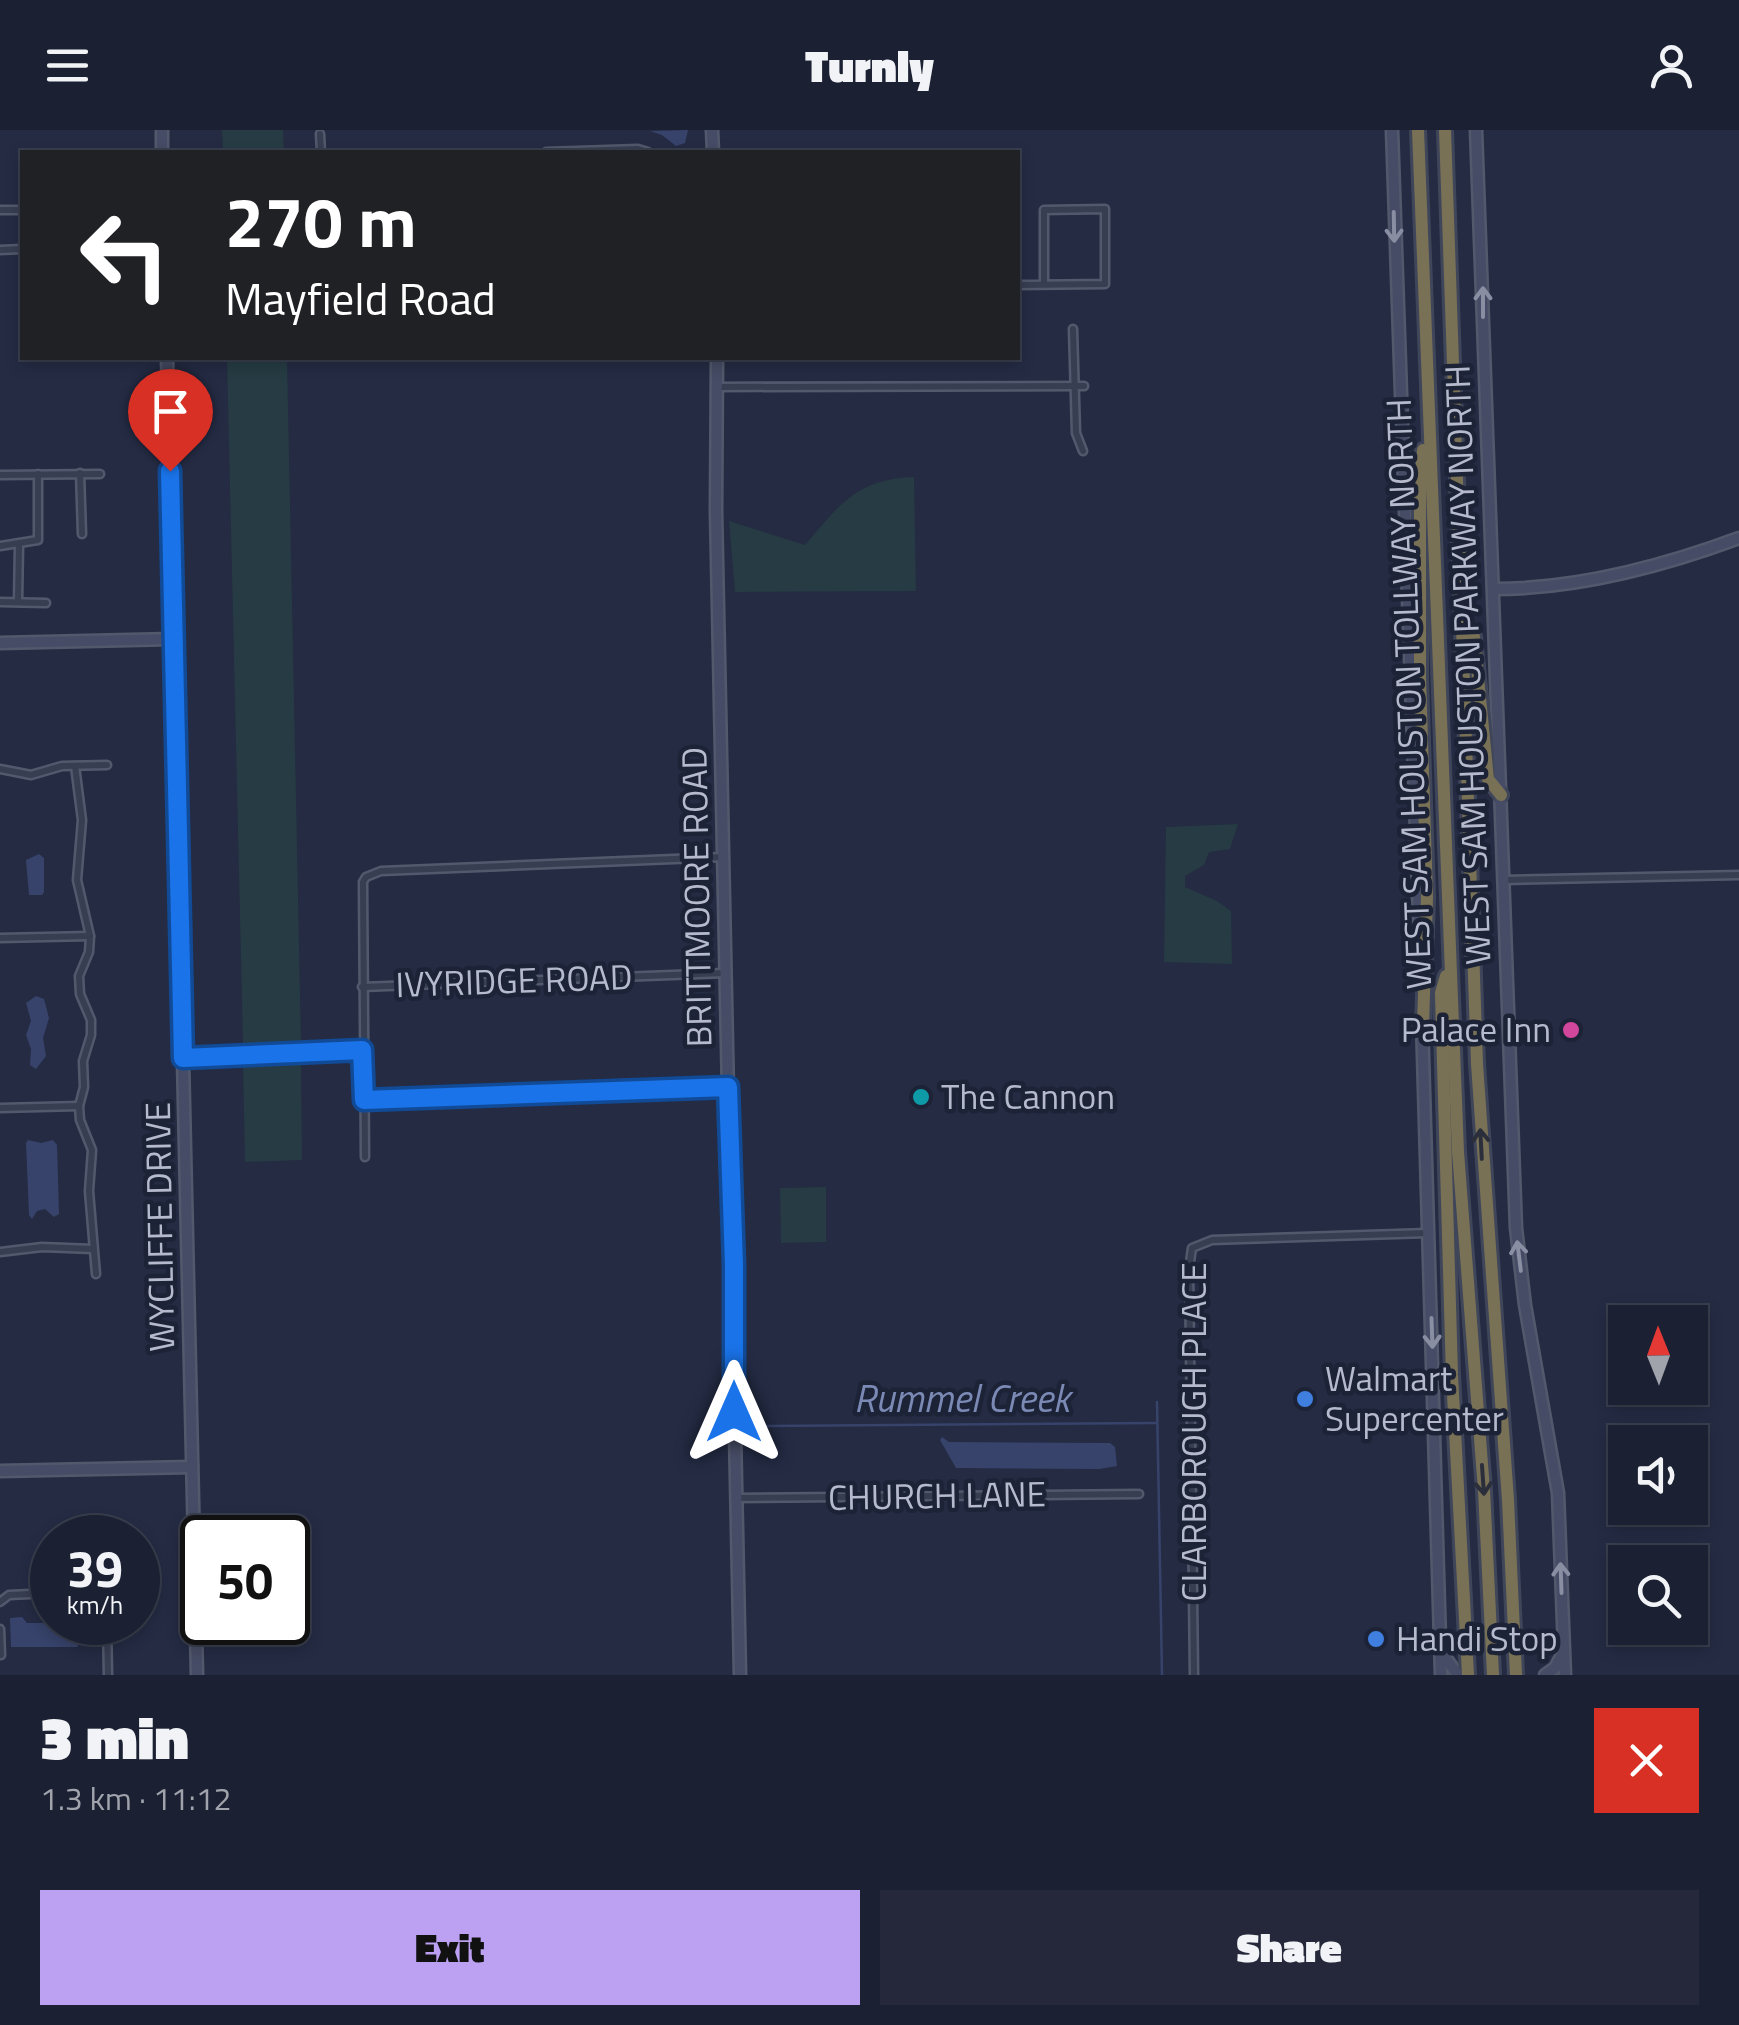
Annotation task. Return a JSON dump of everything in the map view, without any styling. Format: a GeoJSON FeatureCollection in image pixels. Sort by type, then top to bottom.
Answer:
{"type":"FeatureCollection","features":[{"type":"Feature","properties":{"kind":"highway","name":"WEST SAM HOUSTON TOLLWAY NORTH"},"geometry":{"type":"LineString","coordinates":[[1418,130],[1458,1152],[1484,1490],[1492,1675]]}},
{"type":"Feature","properties":{"kind":"highway","name":"WEST SAM HOUSTON TOLLWAY NORTH"},"geometry":{"type":"LineString","coordinates":[[1444,130],[1478,1095],[1508,1500],[1516,1675]]}},
{"type":"Feature","properties":{"kind":"highway"},"geometry":{"type":"LineString","coordinates":[[1422,1026],[1426,897],[1420,483],[1428,403]]}},
{"type":"Feature","properties":{"kind":"highway"},"geometry":{"type":"LineString","coordinates":[[1462,621],[1474,637],[1488,779],[1500,794]]}},
{"type":"Feature","properties":{"kind":"highway"},"geometry":{"type":"LineString","coordinates":[[1449,964],[1441,993],[1443,1076],[1452,1375],[1468,1675]]}},
{"type":"Feature","properties":{"kind":"main road","name":"WEST SAM HOUSTON PARKWAY NORTH"},"geometry":{"type":"LineString","coordinates":[[1392,130],[1430,1233],[1441,1675]]}},
{"type":"Feature","properties":{"kind":"main road","name":"WEST SAM HOUSTON PARKWAY NORTH"},"geometry":{"type":"LineString","coordinates":[[1476,130],[1516,1228],[1525,1305],[1558,1493],[1565,1675]]}},
{"type":"Feature","properties":{"kind":"main road","name":"WYCLIFFE DRIVE"},"geometry":{"type":"LineString","coordinates":[[167,360],[197,1675]]}},
{"type":"Feature","properties":{"kind":"main road","name":"BRITTMOORE ROAD"},"geometry":{"type":"LineString","coordinates":[[717,360],[740,1675]]}},
{"type":"Feature","properties":{"kind":"main road"},"geometry":{"type":"LineString","coordinates":[[1494,589],[1565,585],[1739,538]]}},
{"type":"Feature","properties":{"kind":"main road"},"geometry":{"type":"LineString","coordinates":[[0,642],[173,639]]}},
{"type":"Feature","properties":{"kind":"main road"},"geometry":{"type":"LineString","coordinates":[[0,1470],[192,1467]]}},
{"type":"Feature","properties":{"kind":"main road"},"geometry":{"type":"LineString","coordinates":[[1441,1651],[1458,1675]]}},
{"type":"Feature","properties":{"kind":"main road"},"geometry":{"type":"LineString","coordinates":[[1545,1675],[1555,1668],[1564,1652]]}},
{"type":"Feature","properties":{"kind":"main road"},"geometry":{"type":"LineString","coordinates":[[1564,1652],[1575,1675]]}},
{"type":"Feature","properties":{"kind":"street"},"geometry":{"type":"LineString","coordinates":[[320,134],[320,150]]}},
{"type":"Feature","properties":{"kind":"street"},"geometry":{"type":"LineString","coordinates":[[607,150],[641,150]]}},
{"type":"Feature","properties":{"kind":"street"},"geometry":{"type":"LineString","coordinates":[[1020,284],[1044,284],[1105,284],[1105,208],[1044,210],[1044,284]]}},
{"type":"Feature","properties":{"kind":"street"},"geometry":{"type":"LineString","coordinates":[[1073,328],[1076,432],[1083,451]]}},
{"type":"Feature","properties":{"kind":"street"},"geometry":{"type":"LineString","coordinates":[[715,387],[1084,386]]}},
{"type":"Feature","properties":{"kind":"street"},"geometry":{"type":"LineString","coordinates":[[0,546],[38,540],[38,474]]}},
{"type":"Feature","properties":{"kind":"street"},"geometry":{"type":"LineString","coordinates":[[80,474],[82,534]]}},
{"type":"Feature","properties":{"kind":"street"},"geometry":{"type":"LineString","coordinates":[[0,475],[100,474]]}},
{"type":"Feature","properties":{"kind":"street"},"geometry":{"type":"LineString","coordinates":[[18,602],[19,545]]}},
{"type":"Feature","properties":{"kind":"street"},"geometry":{"type":"LineString","coordinates":[[0,602],[46,603]]}},
{"type":"Feature","properties":{"kind":"street"},"geometry":{"type":"LineString","coordinates":[[0,769],[31,774],[107,765]]}},
{"type":"Feature","properties":{"kind":"street"},"geometry":{"type":"LineString","coordinates":[[75,766],[82,820],[77,880],[90,936],[89,952],[79,976],[80,994],[92,1020],[79,1106],[80,1120],[92,1150],[89,1191],[96,1274]]}},
{"type":"Feature","properties":{"kind":"street"},"geometry":{"type":"LineString","coordinates":[[365,1157],[363,882],[372,872],[723,858]]}},
{"type":"Feature","properties":{"kind":"street"},"geometry":{"type":"LineString","coordinates":[[1504,880],[1739,876]]}},
{"type":"Feature","properties":{"kind":"street"},"geometry":{"type":"LineString","coordinates":[[0,938],[90,936]]}},
{"type":"Feature","properties":{"kind":"street","name":"IVYRIDGE ROAD"},"geometry":{"type":"LineString","coordinates":[[362,988],[726,973]]}},
{"type":"Feature","properties":{"kind":"street"},"geometry":{"type":"LineString","coordinates":[[183,1058],[362,1050]]}},
{"type":"Feature","properties":{"kind":"street"},"geometry":{"type":"LineString","coordinates":[[364,1100],[728,1087]]}},
{"type":"Feature","properties":{"kind":"street"},"geometry":{"type":"LineString","coordinates":[[0,1108],[79,1106]]}},
{"type":"Feature","properties":{"kind":"street","name":"CLARBOROUGH PLACE"},"geometry":{"type":"LineString","coordinates":[[1194,1675],[1188,1268],[1192,1248],[1212,1240],[1430,1233]]}},
{"type":"Feature","properties":{"kind":"street"},"geometry":{"type":"LineString","coordinates":[[0,1252],[42,1247],[93,1249]]}},
{"type":"Feature","properties":{"kind":"street","name":"CHURCH LANE"},"geometry":{"type":"LineString","coordinates":[[736,1498],[1138,1494]]}},
{"type":"Feature","properties":{"kind":"street"},"geometry":{"type":"LineString","coordinates":[[1,1600],[30,1594]]}},
{"type":"Feature","properties":{"kind":"street"},"geometry":{"type":"LineString","coordinates":[[0,1629],[1,1655]]}},
{"type":"Feature","properties":{"kind":"street"},"geometry":{"type":"LineString","coordinates":[[107,1645],[108,1675]]}},
{"type":"Feature","properties":{"kind":"shaded area"},"geometry":{"type":"Polygon","coordinates":[[[222,130],[283,130],[284,150],[223,150],[222,130]]]}},
{"type":"Feature","properties":{"kind":"shaded area"},"geometry":{"type":"Polygon","coordinates":[[[227,360],[287,360],[301,1043],[243,1045],[227,360]]]}},
{"type":"Feature","properties":{"kind":"shaded area"},"geometry":{"type":"Polygon","coordinates":[[[914,477],[916,591],[735,592],[729,521],[805,545],[851,496],[878,483],[914,477]]]}},
{"type":"Feature","properties":{"kind":"shaded area"},"geometry":{"type":"Polygon","coordinates":[[[1238,824],[1230,849],[1209,852],[1204,865],[1185,876],[1185,887],[1231,911],[1232,964],[1164,962],[1166,827],[1238,824]]]}},
{"type":"Feature","properties":{"kind":"shaded area"},"geometry":{"type":"Polygon","coordinates":[[[301,1063],[302,1160],[245,1162],[243,1065],[301,1063]]]}},
{"type":"Feature","properties":{"kind":"shaded area"},"geometry":{"type":"Polygon","coordinates":[[[826,1187],[826,1242],[781,1243],[780,1188],[826,1187]]]}},
{"type":"Feature","properties":{"kind":"water"},"geometry":{"type":"Polygon","coordinates":[[[688,130],[685,143],[676,146],[650,131],[688,130]]]}},
{"type":"Feature","properties":{"kind":"water"},"geometry":{"type":"Polygon","coordinates":[[[39,854],[44,858],[44,892],[29,895],[26,860],[39,854]]]}},
{"type":"Feature","properties":{"kind":"water"},"geometry":{"type":"Polygon","coordinates":[[[36,996],[44,999],[49,1018],[43,1038],[46,1056],[36,1069],[30,1065],[31,1049],[26,1035],[31,1021],[26,1003],[36,996]]]}},
{"type":"Feature","properties":{"kind":"water"},"geometry":{"type":"Polygon","coordinates":[[[28,1140],[53,1140],[57,1145],[59,1214],[54,1217],[45,1209],[37,1211],[32,1219],[29,1215],[28,1140]]]}},
{"type":"Feature","properties":{"kind":"water"},"geometry":{"type":"Polygon","coordinates":[[[942,1437],[949,1442],[1110,1443],[1115,1447],[1117,1466],[956,1468],[940,1440],[942,1437]]]}},
{"type":"Feature","properties":{"kind":"water"},"geometry":{"type":"Polygon","coordinates":[[[22,1617],[30,1623],[30,1645],[78,1645],[11,1647],[10,1618],[22,1617]]]}},
{"type":"Feature","properties":{"kind":"waterway"},"geometry":{"type":"LineString","coordinates":[[1157,1402],[1162,1675]]}},
{"type":"Feature","properties":{"kind":"waterway","name":"Rummel Creek"},"geometry":{"type":"LineString","coordinates":[[767,1426],[1157,1423]]}},
{"type":"Feature","properties":{"kind":"place","name":"Palace Inn"},"geometry":{"type":"Point","coordinates":[1571,1030]}},
{"type":"Feature","properties":{"kind":"place","name":"The Cannon"},"geometry":{"type":"Point","coordinates":[921,1097]}},
{"type":"Feature","properties":{"kind":"place","name":"Walmart Supercenter"},"geometry":{"type":"Point","coordinates":[1305,1399]}},
{"type":"Feature","properties":{"kind":"place","name":"Handi Stop"},"geometry":{"type":"Point","coordinates":[1376,1639]}},
{"type":"Feature","properties":{"kind":"route"},"geometry":{"type":"LineString","coordinates":[[170,471],[183,1058],[362,1050],[364,1100],[728,1087],[734,1412]]}}]}
